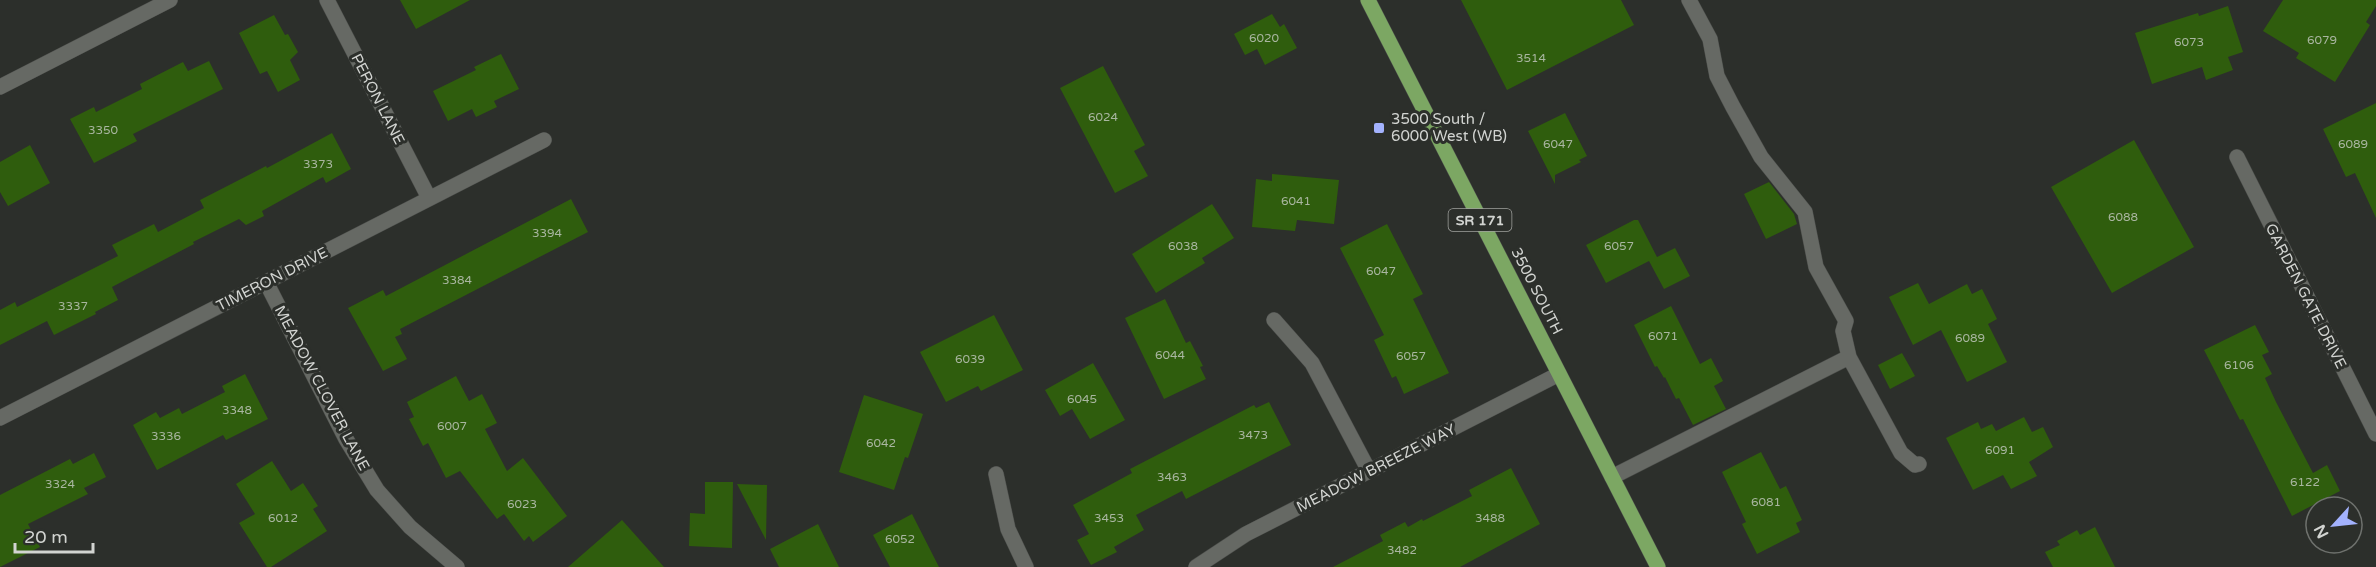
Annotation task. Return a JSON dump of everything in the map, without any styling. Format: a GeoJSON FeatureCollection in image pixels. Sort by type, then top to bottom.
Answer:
{"type":"FeatureCollection","features":[{"type":"Feature","properties":{"kind":"main road","name":"3500 SOUTH"},"geometry":{"type":"LineString","coordinates":[[1368,0],[1658,567]]}},
{"type":"Feature","properties":{"kind":"street"},"geometry":{"type":"LineString","coordinates":[[0,87],[170,0]]}},
{"type":"Feature","properties":{"kind":"street","name":"PERON LANE"},"geometry":{"type":"LineString","coordinates":[[327,0],[429,198]]}},
{"type":"Feature","properties":{"kind":"street"},"geometry":{"type":"LineString","coordinates":[[1689,0],[1710,39],[1717,76],[1733,107],[1761,157],[1805,212],[1816,267],[1846,321],[1843,331],[1849,357],[1901,453],[1915,465],[1919,464]]}},
{"type":"Feature","properties":{"kind":"street","name":"TIMERON DRIVE"},"geometry":{"type":"LineString","coordinates":[[0,418],[544,140]]}},
{"type":"Feature","properties":{"kind":"street","name":"GARDEN GATE DRIVE"},"geometry":{"type":"LineString","coordinates":[[2237,157],[2376,434]]}},
{"type":"Feature","properties":{"kind":"street","name":"MEADOW CLOVER LANE"},"geometry":{"type":"LineString","coordinates":[[266,282],[346,439],[377,490],[410,527],[457,567]]}},
{"type":"Feature","properties":{"kind":"street"},"geometry":{"type":"LineString","coordinates":[[1274,320],[1305,354],[1320,375],[1370,471]]}},
{"type":"Feature","properties":{"kind":"street"},"geometry":{"type":"LineString","coordinates":[[1612,477],[1849,357]]}},
{"type":"Feature","properties":{"kind":"street","name":"MEADOW BREEZE WAY"},"geometry":{"type":"LineString","coordinates":[[1196,567],[1246,534],[1559,374]]}},
{"type":"Feature","properties":{"kind":"street"},"geometry":{"type":"LineString","coordinates":[[996,474],[1008,529],[1026,567]]}},
{"type":"Feature","properties":{"kind":"building"},"geometry":{"type":"Polygon","coordinates":[[[400,0],[470,0],[416,29],[400,0]]]}},
{"type":"Feature","properties":{"kind":"building"},"geometry":{"type":"Polygon","coordinates":[[[1461,0],[1621,0],[1634,25],[1507,90],[1461,0]]]}},
{"type":"Feature","properties":{"kind":"building"},"geometry":{"type":"Polygon","coordinates":[[[2283,0],[2376,0],[2376,6],[2366,22],[2370,25],[2335,82],[2296,58],[2299,53],[2263,31],[2283,0]]]}},
{"type":"Feature","properties":{"kind":"building"},"geometry":{"type":"Polygon","coordinates":[[[2228,6],[2243,52],[2228,57],[2233,70],[2206,80],[2202,67],[2152,84],[2135,33],[2228,6]]]}},
{"type":"Feature","properties":{"kind":"building"},"geometry":{"type":"Polygon","coordinates":[[[1272,14],[1280,27],[1284,24],[1297,48],[1265,65],[1257,49],[1245,55],[1234,34],[1272,14]]]}},
{"type":"Feature","properties":{"kind":"building"},"geometry":{"type":"Polygon","coordinates":[[[274,15],[298,52],[290,60],[300,80],[278,92],[267,71],[260,74],[239,33],[274,15]]]}},
{"type":"Feature","properties":{"kind":"building"},"geometry":{"type":"Polygon","coordinates":[[[501,54],[519,89],[494,101],[497,107],[476,117],[472,109],[448,121],[433,91],[476,70],[474,67],[501,54]]]}},
{"type":"Feature","properties":{"kind":"building"},"geometry":{"type":"Polygon","coordinates":[[[209,61],[223,89],[133,134],[137,141],[94,163],[70,119],[94,107],[96,112],[142,89],[140,84],[183,62],[188,71],[209,61]]]}},
{"type":"Feature","properties":{"kind":"building"},"geometry":{"type":"Polygon","coordinates":[[[1103,66],[1145,145],[1134,151],[1148,176],[1115,193],[1060,88],[1103,66]]]}},
{"type":"Feature","properties":{"kind":"building"},"geometry":{"type":"Polygon","coordinates":[[[2376,103],[2376,218],[2355,173],[2346,177],[2323,129],[2376,103]]]}},
{"type":"Feature","properties":{"kind":"building"},"geometry":{"type":"Polygon","coordinates":[[[1565,113],[1587,156],[1579,160],[1581,162],[1555,175],[1555,184],[1528,131],[1565,113]]]}},
{"type":"Feature","properties":{"kind":"building"},"geometry":{"type":"Polygon","coordinates":[[[332,133],[351,169],[326,183],[323,177],[262,211],[264,216],[246,225],[239,219],[112,287],[118,300],[95,312],[96,314],[54,335],[47,321],[0,345],[0,310],[15,302],[17,307],[118,256],[112,245],[154,224],[158,232],[204,208],[200,200],[332,133]]]}},
{"type":"Feature","properties":{"kind":"building"},"geometry":{"type":"Polygon","coordinates":[[[2134,140],[2194,247],[2112,293],[2051,187],[2134,140]]]}},
{"type":"Feature","properties":{"kind":"building"},"geometry":{"type":"Polygon","coordinates":[[[30,145],[50,183],[8,206],[0,192],[0,162],[30,145]]]}},
{"type":"Feature","properties":{"kind":"building"},"geometry":{"type":"Polygon","coordinates":[[[1272,174],[1339,180],[1334,224],[1297,220],[1295,231],[1252,227],[1256,179],[1272,181],[1272,174]]]}},
{"type":"Feature","properties":{"kind":"building"},"geometry":{"type":"Polygon","coordinates":[[[1769,182],[1794,214],[1797,224],[1766,239],[1744,194],[1769,182]]]}},
{"type":"Feature","properties":{"kind":"building"},"geometry":{"type":"Polygon","coordinates":[[[571,199],[588,232],[400,329],[402,334],[395,337],[407,359],[383,371],[348,308],[383,290],[386,296],[571,199]]]}},
{"type":"Feature","properties":{"kind":"building"},"geometry":{"type":"Polygon","coordinates":[[[1212,204],[1234,238],[1202,258],[1205,263],[1156,293],[1132,254],[1212,204]]]}},
{"type":"Feature","properties":{"kind":"building"},"geometry":{"type":"Polygon","coordinates":[[[1638,220],[1657,257],[1675,248],[1690,276],[1664,289],[1649,261],[1606,283],[1586,245],[1638,220]]]}},
{"type":"Feature","properties":{"kind":"building"},"geometry":{"type":"Polygon","coordinates":[[[1387,224],[1423,294],[1413,299],[1449,373],[1404,394],[1396,376],[1392,378],[1374,340],[1384,335],[1340,248],[1387,224]]]}},
{"type":"Feature","properties":{"kind":"building"},"geometry":{"type":"Polygon","coordinates":[[[1918,283],[1929,304],[1967,284],[1972,294],[1982,289],[1997,319],[1988,324],[2007,362],[1967,382],[1941,330],[1913,345],[1889,297],[1918,283]]]}},
{"type":"Feature","properties":{"kind":"building"},"geometry":{"type":"Polygon","coordinates":[[[1165,299],[1186,343],[1190,341],[1203,366],[1200,367],[1206,379],[1164,399],[1125,318],[1165,299]]]}},
{"type":"Feature","properties":{"kind":"building"},"geometry":{"type":"Polygon","coordinates":[[[1671,306],[1700,364],[1711,358],[1723,381],[1714,386],[1726,409],[1693,425],[1679,398],[1676,399],[1665,377],[1657,366],[1655,367],[1634,325],[1671,306]]]}},
{"type":"Feature","properties":{"kind":"building"},"geometry":{"type":"Polygon","coordinates":[[[994,315],[1023,370],[981,391],[978,386],[946,402],[920,352],[994,315]]]}},
{"type":"Feature","properties":{"kind":"building"},"geometry":{"type":"Polygon","coordinates":[[[2255,325],[2269,352],[2262,355],[2272,374],[2265,378],[2276,402],[2313,473],[2327,465],[2340,491],[2332,495],[2304,495],[2304,510],[2292,516],[2243,419],[2240,420],[2204,350],[2255,325]]]}},
{"type":"Feature","properties":{"kind":"building"},"geometry":{"type":"Polygon","coordinates":[[[1902,353],[1915,376],[1890,389],[1878,365],[1902,353]]]}},
{"type":"Feature","properties":{"kind":"building"},"geometry":{"type":"Polygon","coordinates":[[[1093,363],[1125,420],[1090,439],[1072,409],[1060,416],[1045,390],[1093,363]]]}},
{"type":"Feature","properties":{"kind":"building"},"geometry":{"type":"Polygon","coordinates":[[[245,374],[268,419],[226,440],[223,435],[157,470],[133,425],[156,412],[160,418],[179,408],[182,414],[225,392],[222,386],[245,374]]]}},
{"type":"Feature","properties":{"kind":"building"},"geometry":{"type":"Polygon","coordinates":[[[456,376],[469,401],[482,394],[497,423],[485,429],[507,471],[523,458],[567,516],[533,542],[529,536],[524,541],[504,514],[497,519],[460,471],[446,478],[428,443],[423,446],[409,419],[414,417],[407,402],[456,376]]]}},
{"type":"Feature","properties":{"kind":"building"},"geometry":{"type":"Polygon","coordinates":[[[864,395],[923,414],[894,490],[839,472],[864,395]]]}},
{"type":"Feature","properties":{"kind":"building"},"geometry":{"type":"Polygon","coordinates":[[[1269,402],[1291,445],[1186,499],[1182,491],[1136,515],[1144,530],[1114,547],[1117,552],[1091,565],[1077,540],[1089,534],[1073,505],[1132,473],[1130,469],[1254,405],[1256,408],[1269,402]]]}},
{"type":"Feature","properties":{"kind":"building"},"geometry":{"type":"Polygon","coordinates":[[[2024,417],[2032,432],[2043,427],[2053,447],[2029,462],[2037,476],[2011,489],[2003,475],[1973,490],[1946,438],[1978,422],[1981,429],[1992,424],[1996,431],[2024,417]]]}},
{"type":"Feature","properties":{"kind":"building"},"geometry":{"type":"Polygon","coordinates":[[[1761,452],[1780,489],[1786,486],[1802,520],[1796,523],[1800,532],[1757,554],[1742,524],[1746,522],[1722,472],[1761,452]]]}},
{"type":"Feature","properties":{"kind":"building"},"geometry":{"type":"Polygon","coordinates":[[[94,453],[106,477],[84,488],[88,494],[28,524],[40,547],[0,567],[0,495],[70,459],[73,464],[94,453]]]}},
{"type":"Feature","properties":{"kind":"building"},"geometry":{"type":"Polygon","coordinates":[[[272,461],[291,491],[303,483],[318,506],[313,509],[327,531],[271,567],[267,567],[239,523],[255,514],[236,484],[272,461]]]}},
{"type":"Feature","properties":{"kind":"building"},"geometry":{"type":"Polygon","coordinates":[[[1511,468],[1540,524],[1460,567],[1333,567],[1383,541],[1380,535],[1405,522],[1408,527],[1472,496],[1469,490],[1511,468]]]}},
{"type":"Feature","properties":{"kind":"building"},"geometry":{"type":"Polygon","coordinates":[[[705,482],[733,482],[732,548],[689,546],[690,513],[705,514],[705,482]]]}},
{"type":"Feature","properties":{"kind":"building"},"geometry":{"type":"Polygon","coordinates":[[[737,484],[767,485],[766,540],[737,484]]]}},
{"type":"Feature","properties":{"kind":"building"},"geometry":{"type":"Polygon","coordinates":[[[912,514],[939,567],[890,567],[873,535],[912,514]]]}},
{"type":"Feature","properties":{"kind":"building"},"geometry":{"type":"Polygon","coordinates":[[[622,520],[664,567],[568,567],[622,520]]]}},
{"type":"Feature","properties":{"kind":"building"},"geometry":{"type":"Polygon","coordinates":[[[818,524],[839,567],[779,567],[770,549],[818,524]]]}},
{"type":"Feature","properties":{"kind":"building"},"geometry":{"type":"Polygon","coordinates":[[[2095,527],[2115,567],[2053,567],[2045,552],[2060,545],[2057,541],[2077,530],[2080,535],[2095,527]]]}},
{"type":"Feature","properties":{"kind":"place","name":"3500 South / 6000 West (WB)"},"geometry":{"type":"Point","coordinates":[1379,128]}}]}
